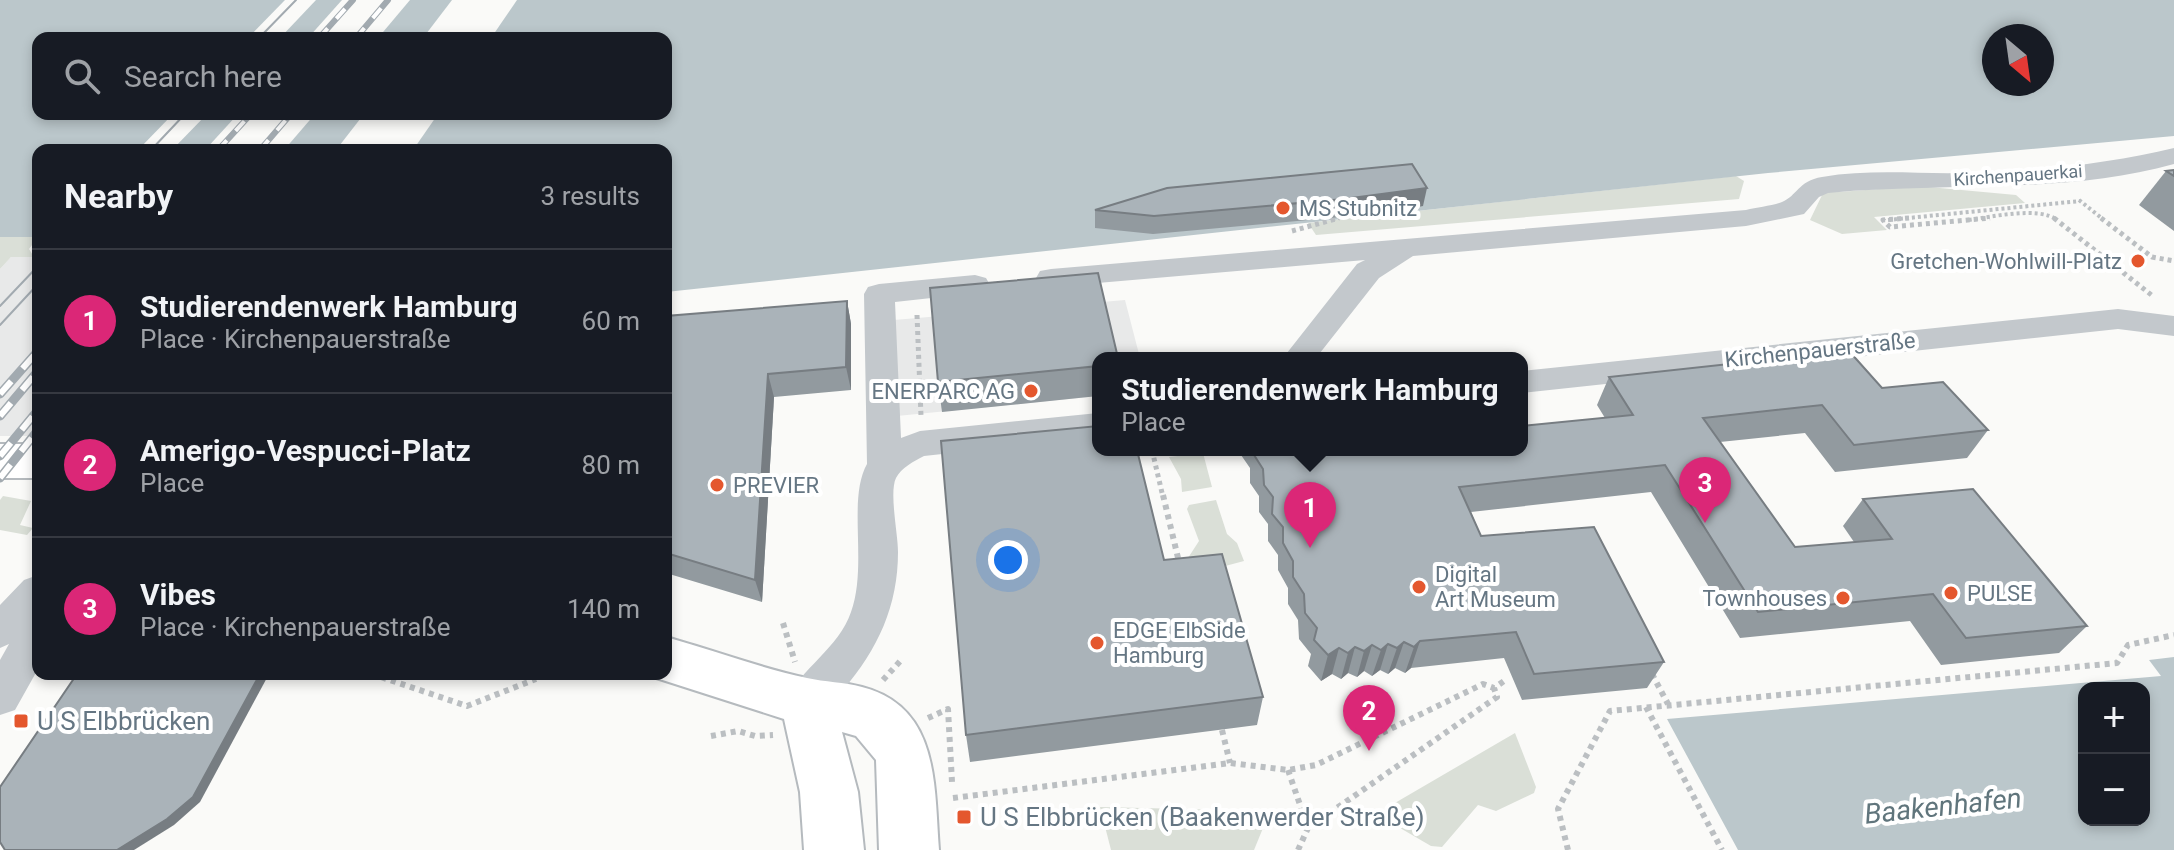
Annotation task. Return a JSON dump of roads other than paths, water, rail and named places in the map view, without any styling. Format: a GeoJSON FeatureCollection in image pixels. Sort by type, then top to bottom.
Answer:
{"type":"FeatureCollection","features":[{"type":"Feature","properties":{"kind":"main road"},"geometry":{"type":"LineString","coordinates":[[0,461],[32,461]]}},
{"type":"Feature","properties":{"kind":"main road"},"geometry":{"type":"LineString","coordinates":[[672,661],[806,702],[862,711],[886,729],[900,746],[904,758],[909,850]]}},
{"type":"Feature","properties":{"kind":"main road"},"geometry":{"type":"LineString","coordinates":[[806,702],[826,765],[833,804],[834,850]]}},
{"type":"Feature","properties":{"kind":"street","name":"Kirchenpauerkai"},"geometry":{"type":"LineString","coordinates":[[1409,247],[1764,216],[1794,208],[1813,187],[1897,178],[1962,181],[2047,174],[2141,165],[2174,156]]}},
{"type":"Feature","properties":{"kind":"street"},"geometry":{"type":"LineString","coordinates":[[885,465],[879,294],[1409,247]]}},
{"type":"Feature","properties":{"kind":"street"},"geometry":{"type":"LineString","coordinates":[[1304,352],[1368,271],[1409,247]]}},
{"type":"Feature","properties":{"kind":"street","name":"Kirchenpauerstraße"},"geometry":{"type":"LineString","coordinates":[[1528,381],[2166,313]]}},
{"type":"Feature","properties":{"kind":"street"},"geometry":{"type":"LineString","coordinates":[[806,702],[852,650],[867,624],[877,596],[880,577],[876,483],[885,465],[895,456],[920,444],[1092,426]]}},
{"type":"Feature","properties":{"kind":"street"},"geometry":{"type":"LineString","coordinates":[[0,631],[32,597]]}},
{"type":"Feature","properties":{"kind":"street"},"geometry":{"type":"LineString","coordinates":[[0,697],[32,642]]}},
{"type":"Feature","properties":{"kind":"water"},"geometry":{"type":"Polygon","coordinates":[[[0,0],[2174,0],[2174,136],[1768,173],[672,291],[672,144],[32,144],[32,237],[0,237],[0,0]]]}},
{"type":"Feature","properties":{"kind":"water","name":"Baakenhafen"},"geometry":{"type":"Polygon","coordinates":[[[2174,657],[2174,850],[1738,850],[1667,719],[2078,683],[2078,826],[2150,826],[2150,682],[2092,682],[2161,676],[2149,660],[2174,657]]]}},
{"type":"Feature","properties":{"kind":"tram line"},"geometry":{"type":"LineString","coordinates":[[265,32],[296,0]]}},
{"type":"Feature","properties":{"kind":"tram line"},"geometry":{"type":"LineString","coordinates":[[157,144],[179,120]]}},
{"type":"Feature","properties":{"kind":"tram line"},"geometry":{"type":"LineString","coordinates":[[0,306],[32,272]]}},
{"type":"Feature","properties":{"kind":"tram line"},"geometry":{"type":"LineString","coordinates":[[0,325],[32,290]]}},
{"type":"Feature","properties":{"kind":"railway"},"geometry":{"type":"LineString","coordinates":[[324,32],[353,0]]}},
{"type":"Feature","properties":{"kind":"railway"},"geometry":{"type":"LineString","coordinates":[[361,32],[388,0]]}},
{"type":"Feature","properties":{"kind":"railway"},"geometry":{"type":"LineString","coordinates":[[224,144],[246,120]]}},
{"type":"Feature","properties":{"kind":"railway"},"geometry":{"type":"LineString","coordinates":[[265,144],[286,120]]}},
{"type":"Feature","properties":{"kind":"railway"},"geometry":{"type":"LineString","coordinates":[[0,394],[32,358]]}},
{"type":"Feature","properties":{"kind":"railway"},"geometry":{"type":"LineString","coordinates":[[0,416],[32,378]]}},
{"type":"Feature","properties":{"kind":"railway"},"geometry":{"type":"LineString","coordinates":[[0,456],[32,417]]}},
{"type":"Feature","properties":{"kind":"railway"},"geometry":{"type":"LineString","coordinates":[[0,478],[32,438]]}},
{"type":"Feature","properties":{"kind":"place","name":"MS Stubnitz"},"geometry":{"type":"Point","coordinates":[1283,208]}},
{"type":"Feature","properties":{"kind":"place","name":"Gretchen-Wohlwill-Platz"},"geometry":{"type":"Point","coordinates":[2138,261]}},
{"type":"Feature","properties":{"kind":"place","name":"ENERPARC AG"},"geometry":{"type":"Point","coordinates":[1031,391]}},
{"type":"Feature","properties":{"kind":"place","name":"PREVIER"},"geometry":{"type":"Point","coordinates":[717,485]}},
{"type":"Feature","properties":{"kind":"place","name":"Vibes"},"geometry":{"type":"Point","coordinates":[1705,523]}},
{"type":"Feature","properties":{"kind":"place","name":"Studierendenwerk Hamburg"},"geometry":{"type":"Point","coordinates":[1310,548]}},
{"type":"Feature","properties":{"kind":"place","name":"Digital Art Museum"},"geometry":{"type":"Point","coordinates":[1419,587]}},
{"type":"Feature","properties":{"kind":"place","name":"PULSE"},"geometry":{"type":"Point","coordinates":[1951,593]}},
{"type":"Feature","properties":{"kind":"place","name":"Townhouses"},"geometry":{"type":"Point","coordinates":[1843,598]}},
{"type":"Feature","properties":{"kind":"place","name":"EDGE ElbSide Hamburg"},"geometry":{"type":"Point","coordinates":[1097,643]}},
{"type":"Feature","properties":{"kind":"place","name":"U S Elbbrücken"},"geometry":{"type":"Point","coordinates":[21,721]}},
{"type":"Feature","properties":{"kind":"place","name":"Amerigo-Vespucci-Platz"},"geometry":{"type":"Point","coordinates":[1369,751]}},
{"type":"Feature","properties":{"kind":"place","name":"U S Elbbrücken (Baakenwerder Straße)"},"geometry":{"type":"Point","coordinates":[964,817]}}]}
